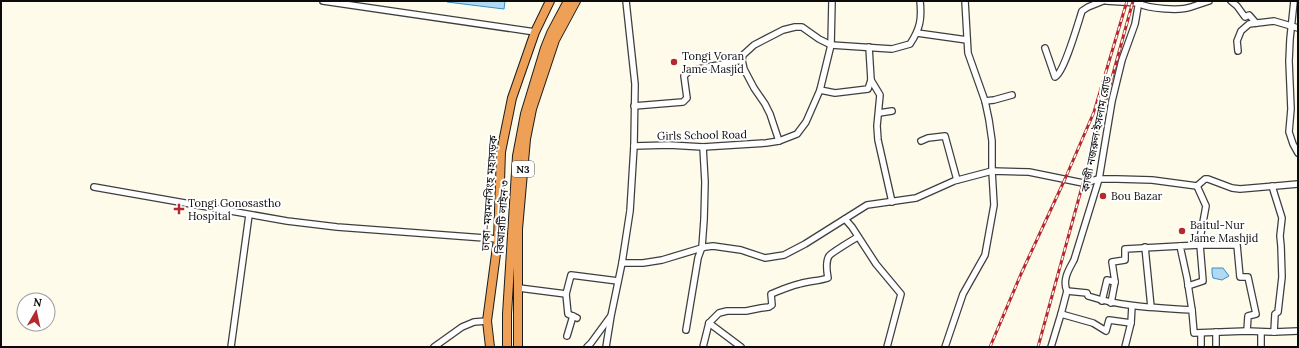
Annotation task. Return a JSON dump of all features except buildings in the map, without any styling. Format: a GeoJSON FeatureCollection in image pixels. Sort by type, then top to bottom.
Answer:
{"type":"FeatureCollection","features":[{"type":"Feature","properties":{"kind":"highway","name":"ঢাকা-ময়মনসিংহ মহাসড়ক"},"geometry":{"type":"LineString","coordinates":[[490,347],[488,321],[498,239],[501,152],[512,98],[535,32],[550,1]]}},
{"type":"Feature","properties":{"kind":"highway","name":"বিআরটি লাইন ৩"},"geometry":{"type":"LineString","coordinates":[[507,347],[507,314],[517,156],[525,114],[545,48],[551,32],[568,1]]}},
{"type":"Feature","properties":{"kind":"highway","name":"N3"},"geometry":{"type":"LineString","coordinates":[[518,347],[518,229],[524,160],[529,124],[532,109],[555,40],[576,1]]}},
{"type":"Feature","properties":{"kind":"street"},"geometry":{"type":"LineString","coordinates":[[323,1],[535,32]]}},
{"type":"Feature","properties":{"kind":"street"},"geometry":{"type":"LineString","coordinates":[[606,347],[630,211],[634,146],[635,84],[626,1]]}},
{"type":"Feature","properties":{"kind":"street","name":"Girls School Road"},"geometry":{"type":"LineString","coordinates":[[634,146],[669,145],[702,147],[766,143],[797,134],[806,122],[820,90],[831,45],[832,1]]}},
{"type":"Feature","properties":{"kind":"street"},"geometry":{"type":"LineString","coordinates":[[779,140],[770,114],[744,69],[742,60],[743,55],[754,45],[783,30],[795,27],[802,27],[819,39],[831,45],[869,46],[892,49],[910,44],[917,33],[921,13],[920,1]]}},
{"type":"Feature","properties":{"kind":"street"},"geometry":{"type":"LineString","coordinates":[[946,347],[963,294],[985,255],[994,205],[992,141],[985,101],[968,53],[965,1]]}},
{"type":"Feature","properties":{"kind":"street"},"geometry":{"type":"LineString","coordinates":[[1045,48],[1054,77],[1058,76],[1082,11],[1088,7],[1105,1],[1138,2],[1143,5],[1180,9],[1210,1]]}},
{"type":"Feature","properties":{"kind":"street"},"geometry":{"type":"LineString","coordinates":[[1231,1],[1237,6],[1245,17],[1249,15],[1256,23]]}},
{"type":"Feature","properties":{"kind":"street"},"geometry":{"type":"LineString","coordinates":[[1294,1],[1289,61],[1291,109],[1289,132],[1298,153]]}},
{"type":"Feature","properties":{"kind":"street","name":"কাজী নজরুল ইসলাম রোড"},"geometry":{"type":"LineString","coordinates":[[1050,347],[1061,314],[1066,290],[1064,286],[1068,271],[1074,260],[1099,179],[1112,101],[1122,60],[1135,24],[1138,2]]}},
{"type":"Feature","properties":{"kind":"street"},"geometry":{"type":"LineString","coordinates":[[1238,51],[1237,41],[1241,31],[1249,24],[1274,21],[1298,28]]}},
{"type":"Feature","properties":{"kind":"street"},"geometry":{"type":"LineString","coordinates":[[917,33],[967,40]]}},
{"type":"Feature","properties":{"kind":"street"},"geometry":{"type":"LineString","coordinates":[[820,90],[835,93],[868,89],[871,80],[869,46]]}},
{"type":"Feature","properties":{"kind":"street"},"geometry":{"type":"LineString","coordinates":[[634,106],[683,102],[687,98],[684,76],[688,71],[742,60]]}},
{"type":"Feature","properties":{"kind":"street"},"geometry":{"type":"LineString","coordinates":[[871,80],[880,95],[877,126],[878,140],[892,202]]}},
{"type":"Feature","properties":{"kind":"street"},"geometry":{"type":"LineString","coordinates":[[985,101],[1012,95]]}},
{"type":"Feature","properties":{"kind":"street"},"geometry":{"type":"LineString","coordinates":[[879,113],[892,111]]}},
{"type":"Feature","properties":{"kind":"street"},"geometry":{"type":"LineString","coordinates":[[922,141],[928,138],[945,136],[957,180]]}},
{"type":"Feature","properties":{"kind":"street"},"geometry":{"type":"LineString","coordinates":[[686,330],[698,258],[702,247],[705,182],[702,147]]}},
{"type":"Feature","properties":{"kind":"street"},"geometry":{"type":"LineString","coordinates":[[622,263],[643,263],[662,260],[702,247],[714,246],[741,250],[765,258],[784,255],[805,244],[867,205],[916,198],[957,180],[992,171],[1023,172],[1083,183],[1099,179],[1152,180],[1197,186],[1205,179],[1208,179],[1232,188],[1249,189],[1298,184]]}},
{"type":"Feature","properties":{"kind":"street"},"geometry":{"type":"LineString","coordinates":[[1188,286],[1203,280],[1200,245],[1206,206],[1197,186]]}},
{"type":"Feature","properties":{"kind":"street"},"geometry":{"type":"LineString","coordinates":[[1272,186],[1282,218],[1280,236],[1282,246],[1281,291],[1278,312],[1275,314],[1274,332]]}},
{"type":"Feature","properties":{"kind":"street"},"geometry":{"type":"LineString","coordinates":[[94,187],[287,221],[337,227],[498,239]]}},
{"type":"Feature","properties":{"kind":"street"},"geometry":{"type":"LineString","coordinates":[[231,347],[249,215]]}},
{"type":"Feature","properties":{"kind":"street"},"geometry":{"type":"LineString","coordinates":[[845,219],[876,264],[901,294],[887,347]]}},
{"type":"Feature","properties":{"kind":"street"},"geometry":{"type":"LineString","coordinates":[[703,347],[709,323],[720,313],[769,307],[772,306],[771,294],[798,284],[818,282],[828,278],[827,264],[829,255],[858,237]]}},
{"type":"Feature","properties":{"kind":"street"},"geometry":{"type":"LineString","coordinates":[[1111,303],[1115,282],[1112,262],[1125,260],[1125,249],[1200,245],[1237,245],[1240,277],[1248,277],[1256,314],[1248,316],[1247,331]]}},
{"type":"Feature","properties":{"kind":"street"},"geometry":{"type":"LineString","coordinates":[[1180,246],[1192,310],[1194,333],[1298,331]]}},
{"type":"Feature","properties":{"kind":"street"},"geometry":{"type":"LineString","coordinates":[[1145,247],[1151,307]]}},
{"type":"Feature","properties":{"kind":"street"},"geometry":{"type":"LineString","coordinates":[[567,336],[575,317],[568,314],[566,294],[571,275],[618,281]]}},
{"type":"Feature","properties":{"kind":"street"},"geometry":{"type":"LineString","coordinates":[[1102,301],[1107,280],[1115,282]]}},
{"type":"Feature","properties":{"kind":"street"},"geometry":{"type":"LineString","coordinates":[[519,288],[566,294]]}},
{"type":"Feature","properties":{"kind":"street"},"geometry":{"type":"LineString","coordinates":[[1066,290],[1084,292],[1088,296],[1111,303],[1192,310]]}},
{"type":"Feature","properties":{"kind":"street"},"geometry":{"type":"LineString","coordinates":[[1125,347],[1131,323],[1132,306]]}},
{"type":"Feature","properties":{"kind":"street"},"geometry":{"type":"LineString","coordinates":[[1061,314],[1093,323],[1106,331],[1109,320],[1131,323]]}},
{"type":"Feature","properties":{"kind":"street"},"geometry":{"type":"LineString","coordinates":[[587,347],[611,316]]}},
{"type":"Feature","properties":{"kind":"street"},"geometry":{"type":"LineString","coordinates":[[434,347],[462,327],[474,322],[488,321]]}},
{"type":"Feature","properties":{"kind":"street"},"geometry":{"type":"LineString","coordinates":[[709,323],[741,347]]}},
{"type":"Feature","properties":{"kind":"street"},"geometry":{"type":"LineString","coordinates":[[1216,332],[1216,347]]}},
{"type":"Feature","properties":{"kind":"street"},"geometry":{"type":"LineString","coordinates":[[1261,332],[1261,347]]}},
{"type":"Feature","properties":{"kind":"street"},"geometry":{"type":"LineString","coordinates":[[1201,333],[1201,347]]}},
{"type":"Feature","properties":{"kind":"water"},"geometry":{"type":"Polygon","coordinates":[[[447,1],[505,1],[504,9],[447,1]]]}},
{"type":"Feature","properties":{"kind":"water"},"geometry":{"type":"Polygon","coordinates":[[[1212,268],[1223,268],[1229,276],[1222,280],[1213,278],[1212,268]]]}},
{"type":"Feature","properties":{"kind":"railway"},"geometry":{"type":"LineString","coordinates":[[990,347],[1094,112],[1127,1]]}},
{"type":"Feature","properties":{"kind":"railway"},"geometry":{"type":"LineString","coordinates":[[1038,347],[1133,1]]}},
{"type":"Feature","properties":{"kind":"place","name":"Tongi Voran Jame Masjid"},"geometry":{"type":"Point","coordinates":[674,62]}},
{"type":"Feature","properties":{"kind":"place","name":"Bou Bazar"},"geometry":{"type":"Point","coordinates":[1103,196]}},
{"type":"Feature","properties":{"kind":"place","name":"Tongi Gonosastho Hospital"},"geometry":{"type":"Point","coordinates":[179,209]}},
{"type":"Feature","properties":{"kind":"place","name":"Baitul-Nur Jame Mashjid"},"geometry":{"type":"Point","coordinates":[1182,231]}}]}
